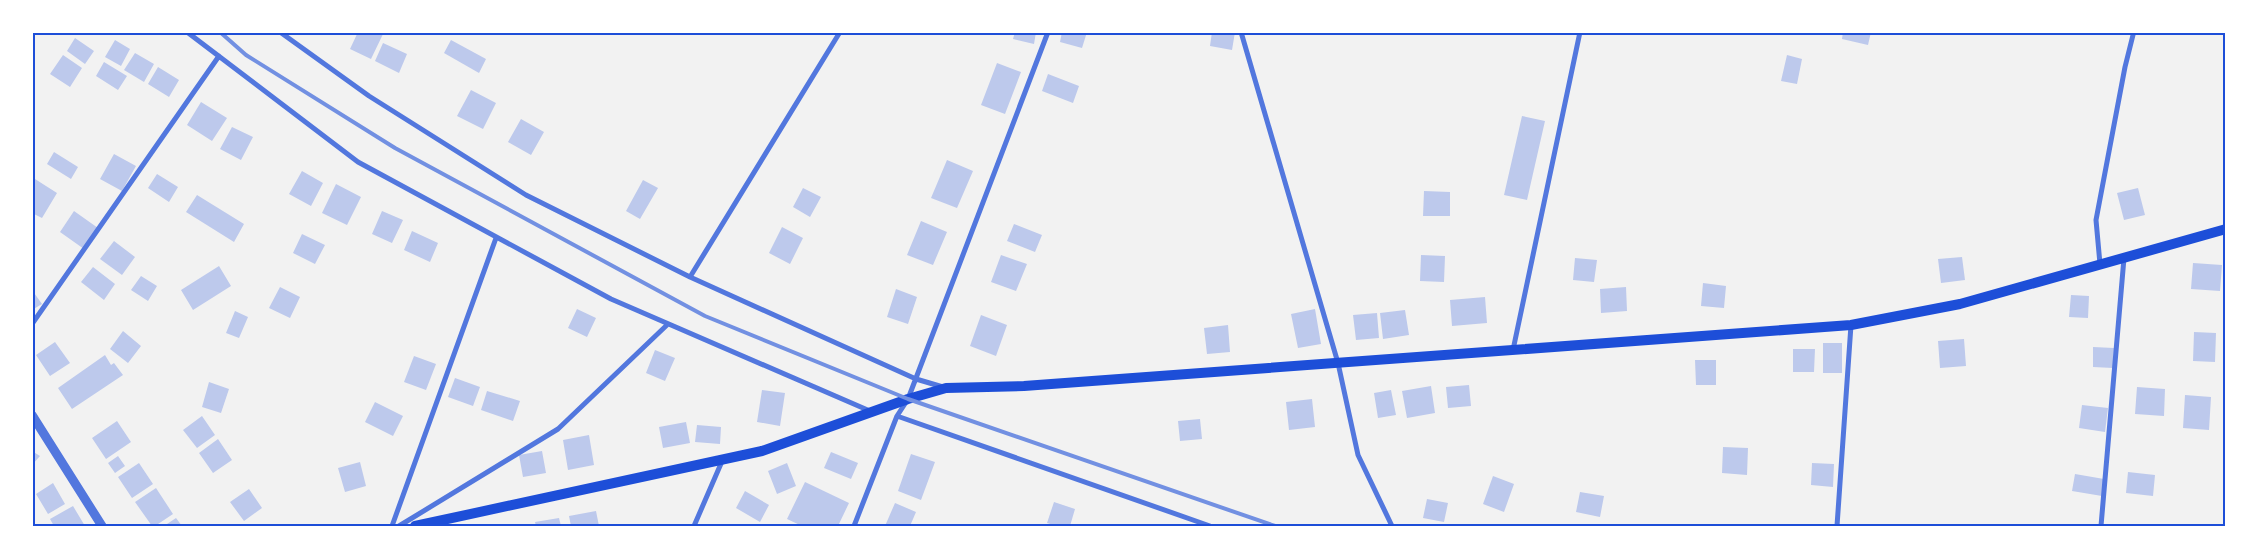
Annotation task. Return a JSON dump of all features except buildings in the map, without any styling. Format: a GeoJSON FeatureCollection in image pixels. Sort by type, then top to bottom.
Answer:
{"type":"FeatureCollection","features":[{"type":"Feature","properties":{"kind":"main road"},"geometry":{"type":"LineString","coordinates":[[415,526],[762,451],[908,399],[946,388],[1024,386],[1851,326],[1960,304],[2226,229]]}},
{"type":"Feature","properties":{"kind":"street"},"geometry":{"type":"LineString","coordinates":[[187,32],[358,162],[611,299],[873,412]]}},
{"type":"Feature","properties":{"kind":"street"},"geometry":{"type":"LineString","coordinates":[[280,32],[369,96],[526,195],[690,277],[916,379],[946,388]]}},
{"type":"Feature","properties":{"kind":"street"},"geometry":{"type":"LineString","coordinates":[[690,277],[840,32]]}},
{"type":"Feature","properties":{"kind":"street"},"geometry":{"type":"LineString","coordinates":[[854,526],[897,416],[908,399],[916,379],[1048,32]]}},
{"type":"Feature","properties":{"kind":"street"},"geometry":{"type":"LineString","coordinates":[[1241,32],[1338,363],[1358,455],[1392,526]]}},
{"type":"Feature","properties":{"kind":"street"},"geometry":{"type":"LineString","coordinates":[[1513,350],[1580,32]]}},
{"type":"Feature","properties":{"kind":"street"},"geometry":{"type":"LineString","coordinates":[[2100,264],[2096,220],[2125,67],[2134,34],[2132,32]]}},
{"type":"Feature","properties":{"kind":"street"},"geometry":{"type":"LineString","coordinates":[[32,324],[219,56]]}},
{"type":"Feature","properties":{"kind":"street"},"geometry":{"type":"LineString","coordinates":[[392,526],[496,238]]}},
{"type":"Feature","properties":{"kind":"street"},"geometry":{"type":"LineString","coordinates":[[2101,526],[2124,258]]}},
{"type":"Feature","properties":{"kind":"street"},"geometry":{"type":"LineString","coordinates":[[399,526],[558,429],[668,324]]}},
{"type":"Feature","properties":{"kind":"street"},"geometry":{"type":"LineString","coordinates":[[1837,526],[1851,326]]}},
{"type":"Feature","properties":{"kind":"street"},"geometry":{"type":"LineString","coordinates":[[32,415],[102,526]]}},
{"type":"Feature","properties":{"kind":"street"},"geometry":{"type":"LineString","coordinates":[[897,416],[1210,526]]}},
{"type":"Feature","properties":{"kind":"street"},"geometry":{"type":"LineString","coordinates":[[694,526],[723,459]]}},
{"type":"Feature","properties":{"kind":"railway"},"geometry":{"type":"LineString","coordinates":[[220,32],[246,55],[395,148],[705,316],[908,399],[1275,526]]}}]}
